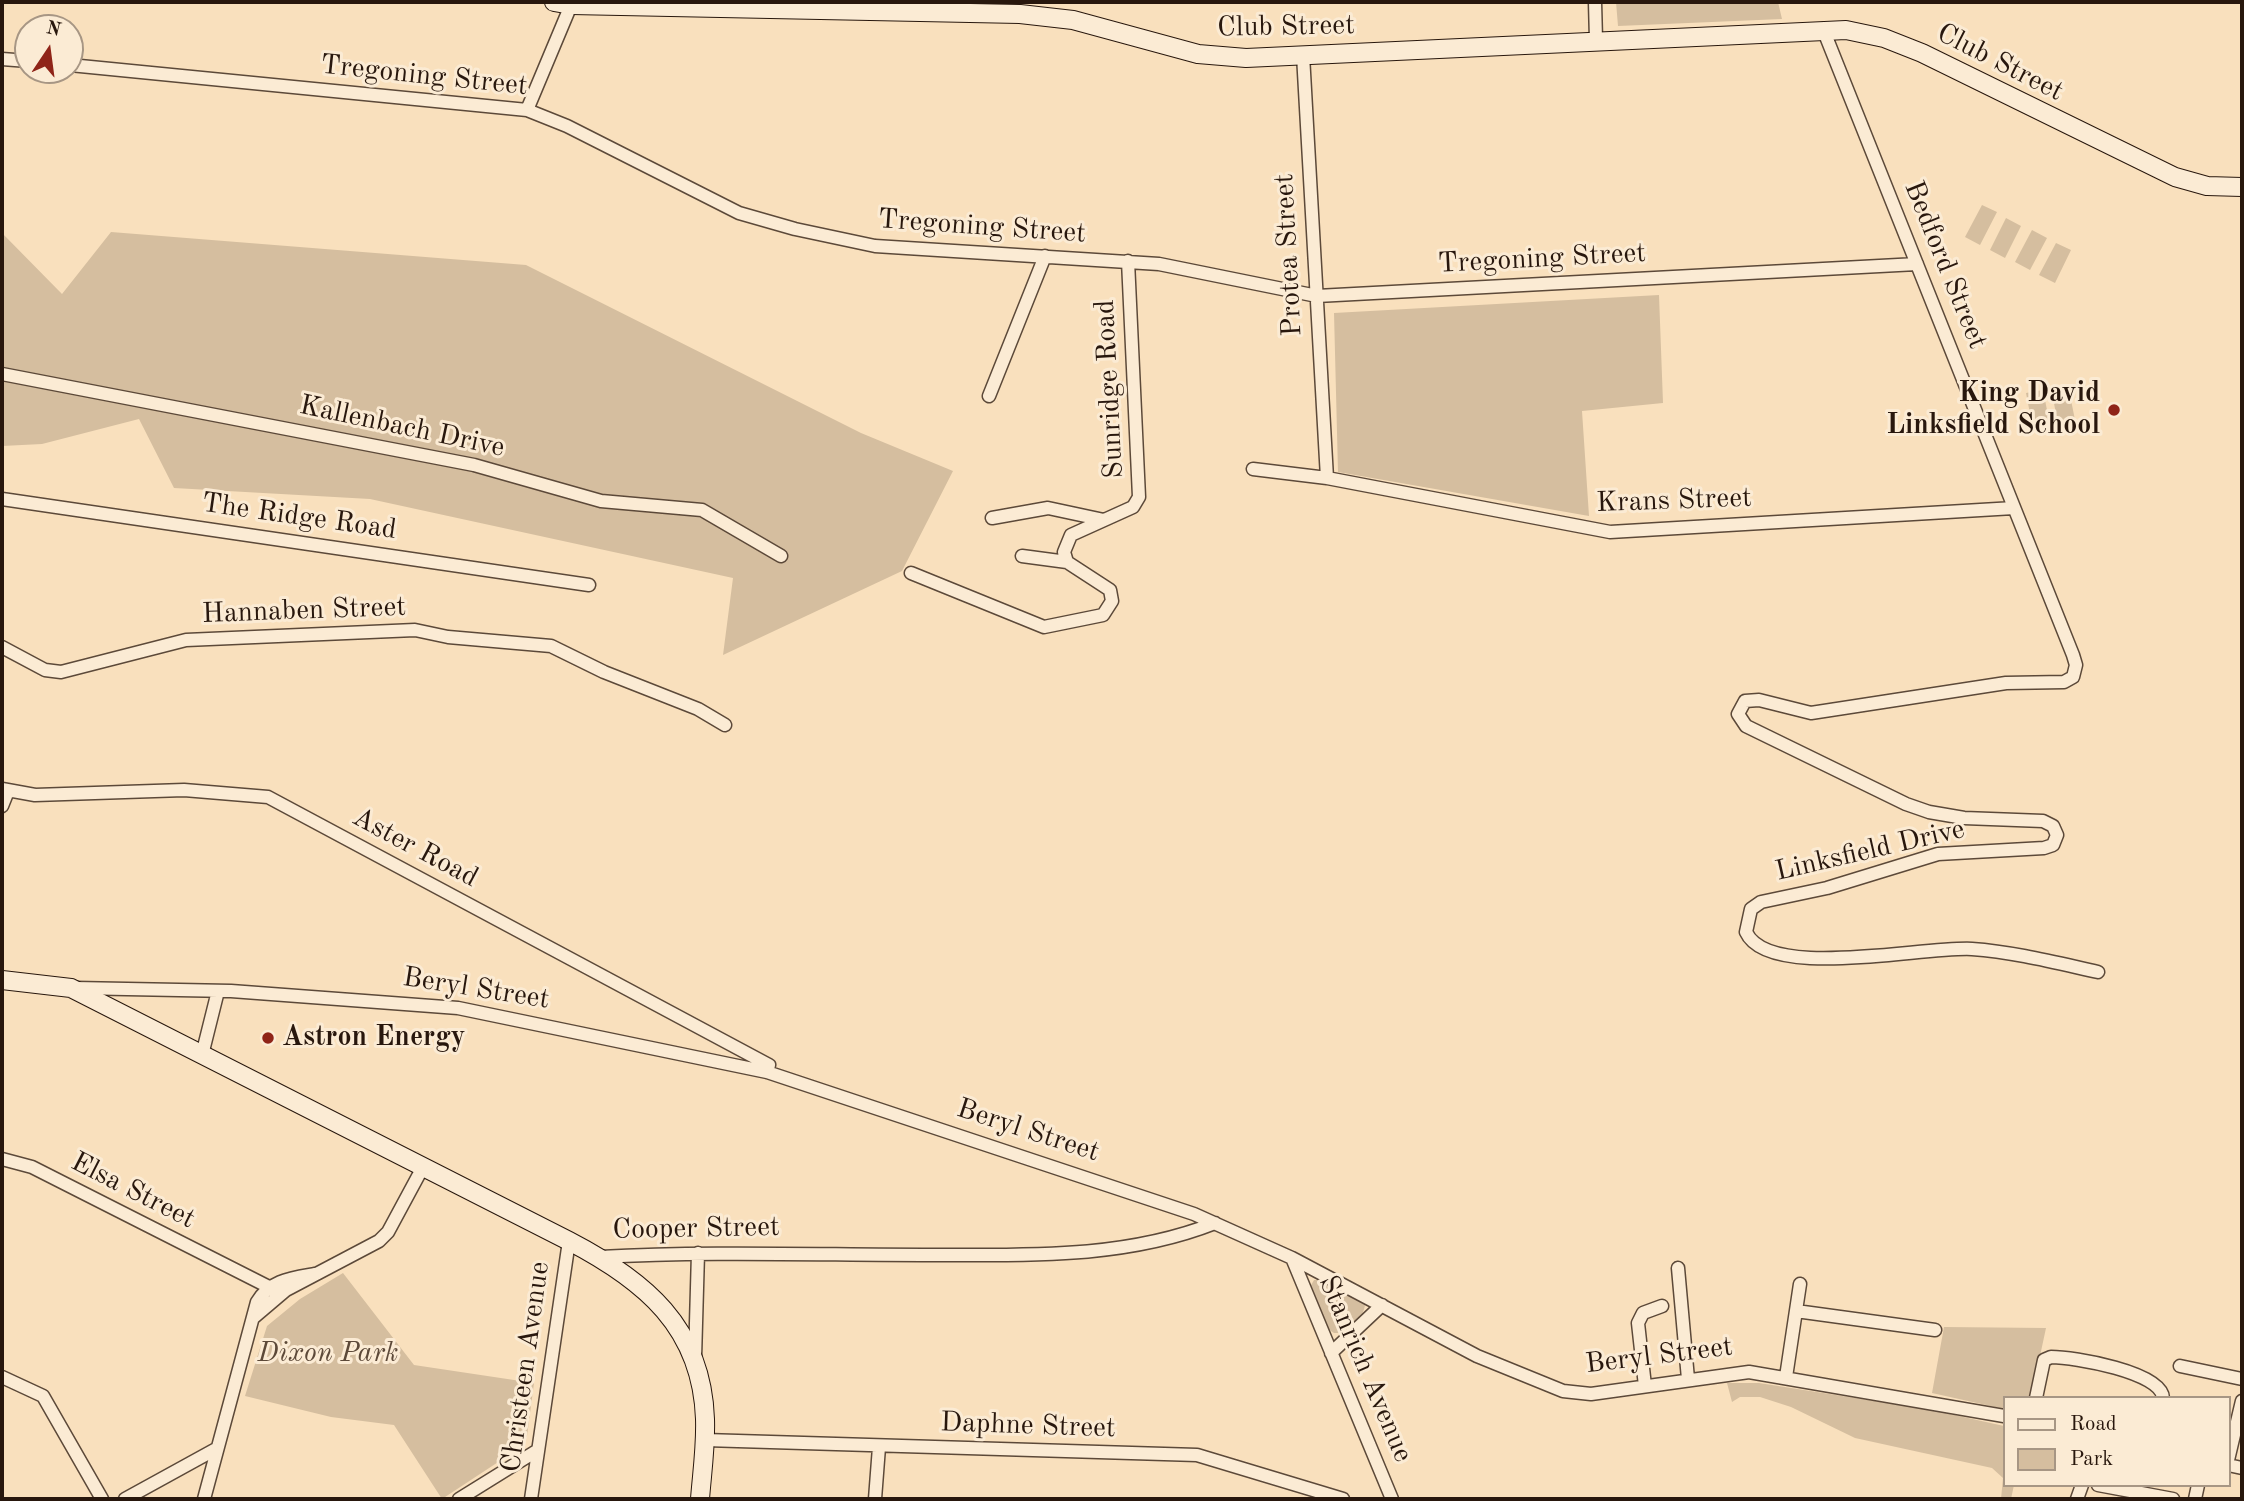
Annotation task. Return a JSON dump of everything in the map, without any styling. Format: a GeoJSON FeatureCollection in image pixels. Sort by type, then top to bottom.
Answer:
{"type":"FeatureCollection","features":[{"type":"Feature","properties":{"kind":"main road","name":"Club Street"},"geometry":{"type":"LineString","coordinates":[[562,3],[1022,8],[1216,57],[1823,29],[1859,32],[1903,45],[2175,177],[2207,186],[2242,187]]}},
{"type":"Feature","properties":{"kind":"main road","name":"Beryl Street"},"geometry":{"type":"LineString","coordinates":[[2,980],[71,988]]}},
{"type":"Feature","properties":{"kind":"main road","name":"Cooper Street"},"geometry":{"type":"LineString","coordinates":[[71,988],[600,1257]]}},
{"type":"Feature","properties":{"kind":"main road"},"geometry":{"type":"LineString","coordinates":[[600,1257],[639,1283],[664,1309],[695,1366],[704,1407],[705,1440],[700,1499]]}},
{"type":"Feature","properties":{"kind":"street"},"geometry":{"type":"LineString","coordinates":[[1595,2],[1596,40]]}},
{"type":"Feature","properties":{"kind":"street"},"geometry":{"type":"LineString","coordinates":[[527,110],[562,3]]}},
{"type":"Feature","properties":{"kind":"street","name":"Bedford Street"},"geometry":{"type":"LineString","coordinates":[[1823,29],[1958,360],[2075,660],[2073,677]]}},
{"type":"Feature","properties":{"kind":"street","name":"Protea Street"},"geometry":{"type":"LineString","coordinates":[[1303,55],[1327,478]]}},
{"type":"Feature","properties":{"kind":"street","name":"Tregoning Street"},"geometry":{"type":"LineString","coordinates":[[84,66],[527,110],[567,126],[739,213],[763,222],[875,246],[1159,264],[1317,296],[1917,264]]}},
{"type":"Feature","properties":{"kind":"street"},"geometry":{"type":"LineString","coordinates":[[989,396],[1045,256]]}},
{"type":"Feature","properties":{"kind":"street","name":"Sunridge Road"},"geometry":{"type":"LineString","coordinates":[[1067,562],[1064,552],[1071,535],[1133,507],[1139,497],[1128,261]]}},
{"type":"Feature","properties":{"kind":"street","name":"Kallenbach Drive"},"geometry":{"type":"LineString","coordinates":[[2,374],[474,465],[601,501],[702,510],[781,556]]}},
{"type":"Feature","properties":{"kind":"street","name":"Krans Street"},"geometry":{"type":"LineString","coordinates":[[1253,469],[1327,478],[1610,532],[2014,508]]}},
{"type":"Feature","properties":{"kind":"street","name":"The Ridge Road"},"geometry":{"type":"LineString","coordinates":[[2,499],[589,585]]}},
{"type":"Feature","properties":{"kind":"street"},"geometry":{"type":"LineString","coordinates":[[992,518],[1048,508],[1104,520]]}},
{"type":"Feature","properties":{"kind":"street"},"geometry":{"type":"LineString","coordinates":[[911,573],[1038,626],[1074,624],[1103,615],[1112,601],[1110,590],[1067,562],[1022,556]]}},
{"type":"Feature","properties":{"kind":"street","name":"Hannaben Street"},"geometry":{"type":"LineString","coordinates":[[2,647],[45,670],[61,672],[186,640],[415,630],[448,638],[551,646],[604,671],[698,709],[725,725]]}},
{"type":"Feature","properties":{"kind":"street","name":"Linksfield Drive"},"geometry":{"type":"LineString","coordinates":[[2073,677],[2064,682],[2006,683],[1811,713],[1759,700],[1745,701],[1738,714],[1745,726],[1906,804],[1964,818],[2047,822],[2057,835],[2053,845],[2044,848],[1938,854],[1827,888],[1761,902],[1751,909],[1746,932],[1754,944],[1763,950],[1786,958],[1815,959],[1969,949],[2098,972]]}},
{"type":"Feature","properties":{"kind":"street"},"geometry":{"type":"LineString","coordinates":[[2,806],[5,790]]}},
{"type":"Feature","properties":{"kind":"street","name":"Aster Road"},"geometry":{"type":"LineString","coordinates":[[5,790],[57,795],[184,790],[268,797],[768,1069]]}},
{"type":"Feature","properties":{"kind":"street","name":"Beryl Street"},"geometry":{"type":"LineString","coordinates":[[71,988],[218,991],[458,1008],[768,1069],[1214,1223],[1292,1258],[1477,1356],[1556,1389],[1591,1394],[1740,1372],[1786,1377],[2002,1416]]}},
{"type":"Feature","properties":{"kind":"street"},"geometry":{"type":"LineString","coordinates":[[202,1055],[218,991]]}},
{"type":"Feature","properties":{"kind":"street","name":"Elsa Street"},"geometry":{"type":"LineString","coordinates":[[2,1159],[32,1167],[240,1274],[270,1295]]}},
{"type":"Feature","properties":{"kind":"street"},"geometry":{"type":"LineString","coordinates":[[204,1499],[253,1318],[270,1295],[379,1241],[388,1232],[423,1167]]}},
{"type":"Feature","properties":{"kind":"street","name":"Cooper Street"},"geometry":{"type":"LineString","coordinates":[[600,1257],[698,1253],[1081,1253],[1139,1244],[1214,1223]]}},
{"type":"Feature","properties":{"kind":"street","name":"Christeen Avenue"},"geometry":{"type":"LineString","coordinates":[[531,1499],[569,1241]]}},
{"type":"Feature","properties":{"kind":"street"},"geometry":{"type":"LineString","coordinates":[[695,1366],[698,1253]]}},
{"type":"Feature","properties":{"kind":"street","name":"Stanrich Avenue"},"geometry":{"type":"LineString","coordinates":[[1292,1258],[1392,1499]]}},
{"type":"Feature","properties":{"kind":"street"},"geometry":{"type":"LineString","coordinates":[[1678,1268],[1688,1379]]}},
{"type":"Feature","properties":{"kind":"street"},"geometry":{"type":"LineString","coordinates":[[1786,1377],[1800,1284]]}},
{"type":"Feature","properties":{"kind":"street"},"geometry":{"type":"LineString","coordinates":[[1331,1353],[1382,1305]]}},
{"type":"Feature","properties":{"kind":"street"},"geometry":{"type":"LineString","coordinates":[[1645,1386],[1638,1323],[1643,1313],[1662,1306]]}},
{"type":"Feature","properties":{"kind":"street"},"geometry":{"type":"LineString","coordinates":[[1796,1311],[1935,1330]]}},
{"type":"Feature","properties":{"kind":"street"},"geometry":{"type":"LineString","coordinates":[[2036,1396],[2043,1365],[2051,1357],[2106,1367],[2152,1380],[2161,1388],[2163,1396]]}},
{"type":"Feature","properties":{"kind":"street"},"geometry":{"type":"LineString","coordinates":[[2180,1366],[2242,1379]]}},
{"type":"Feature","properties":{"kind":"street"},"geometry":{"type":"LineString","coordinates":[[2,1377],[43,1396],[102,1499]]}},
{"type":"Feature","properties":{"kind":"street"},"geometry":{"type":"LineString","coordinates":[[2230,1450],[2236,1416]]}},
{"type":"Feature","properties":{"kind":"street","name":"Daphne Street"},"geometry":{"type":"LineString","coordinates":[[705,1440],[1197,1455],[1343,1499]]}},
{"type":"Feature","properties":{"kind":"street"},"geometry":{"type":"LineString","coordinates":[[875,1499],[879,1447]]}},
{"type":"Feature","properties":{"kind":"street"},"geometry":{"type":"LineString","coordinates":[[125,1499],[216,1449]]}},
{"type":"Feature","properties":{"kind":"street"},"geometry":{"type":"LineString","coordinates":[[459,1499],[538,1450]]}},
{"type":"Feature","properties":{"kind":"street"},"geometry":{"type":"LineString","coordinates":[[2109,1487],[2173,1499]]}},
{"type":"Feature","properties":{"kind":"green space"},"geometry":{"type":"Polygon","coordinates":[[[1616,2],[1778,2],[1782,19],[1618,26],[1616,2]]]}},
{"type":"Feature","properties":{"kind":"green space"},"geometry":{"type":"Polygon","coordinates":[[[1982,205],[1997,212],[1980,245],[1965,237],[1982,205]]]}},
{"type":"Feature","properties":{"kind":"green space"},"geometry":{"type":"Polygon","coordinates":[[[2006,218],[2021,226],[2005,258],[1990,250],[2006,218]]]}},
{"type":"Feature","properties":{"kind":"green space"},"geometry":{"type":"Polygon","coordinates":[[[2032,230],[2047,238],[2030,270],[2015,262],[2032,230]]]}},
{"type":"Feature","properties":{"kind":"green space"},"geometry":{"type":"Polygon","coordinates":[[[111,232],[526,265],[861,433],[953,471],[902,571],[723,655],[733,578],[370,499],[174,488],[139,419],[42,444],[2,446],[2,233],[62,294],[111,232]]]}},
{"type":"Feature","properties":{"kind":"green space"},"geometry":{"type":"Polygon","coordinates":[[[2056,243],[2071,250],[2055,283],[2039,275],[2056,243]]]}},
{"type":"Feature","properties":{"kind":"green space"},"geometry":{"type":"Polygon","coordinates":[[[1659,295],[1663,403],[1582,411],[1589,516],[1338,472],[1334,313],[1659,295]]]}},
{"type":"Feature","properties":{"kind":"green space"},"geometry":{"type":"Polygon","coordinates":[[[2068,385],[2075,420],[2058,424],[2051,388],[2068,385]]]}},
{"type":"Feature","properties":{"kind":"green space"},"geometry":{"type":"Polygon","coordinates":[[[2043,390],[2050,425],[2033,429],[2026,393],[2043,390]]]}},
{"type":"Feature","properties":{"kind":"green space","name":"Dixon Park"},"geometry":{"type":"Polygon","coordinates":[[[343,1273],[414,1365],[534,1383],[527,1436],[518,1449],[442,1499],[394,1425],[331,1417],[245,1396],[267,1326],[300,1299],[343,1273]]]}},
{"type":"Feature","properties":{"kind":"green space"},"geometry":{"type":"Polygon","coordinates":[[[1314,1280],[1321,1280],[1365,1305],[1354,1325],[1340,1333],[1328,1329],[1310,1287],[1314,1280]]]}},
{"type":"Feature","properties":{"kind":"green space"},"geometry":{"type":"Polygon","coordinates":[[[1944,1327],[2046,1328],[2031,1396],[2002,1396],[2002,1409],[1932,1393],[1944,1327]]]}},
{"type":"Feature","properties":{"kind":"green space"},"geometry":{"type":"Polygon","coordinates":[[[1727,1383],[1759,1383],[1932,1410],[2002,1426],[2002,1477],[1992,1468],[1855,1438],[1791,1407],[1760,1397],[1740,1397],[1732,1402],[1727,1383]]]}},
{"type":"Feature","properties":{"kind":"green space"},"geometry":{"type":"Polygon","coordinates":[[[2002,1487],[2014,1487],[2011,1499],[2001,1499],[2002,1487]]]}},
{"type":"Feature","properties":{"kind":"place","name":"King David Linksfield School"},"geometry":{"type":"Point","coordinates":[2114,410]}},
{"type":"Feature","properties":{"kind":"place","name":"Astron Energy"},"geometry":{"type":"Point","coordinates":[268,1038]}}]}
